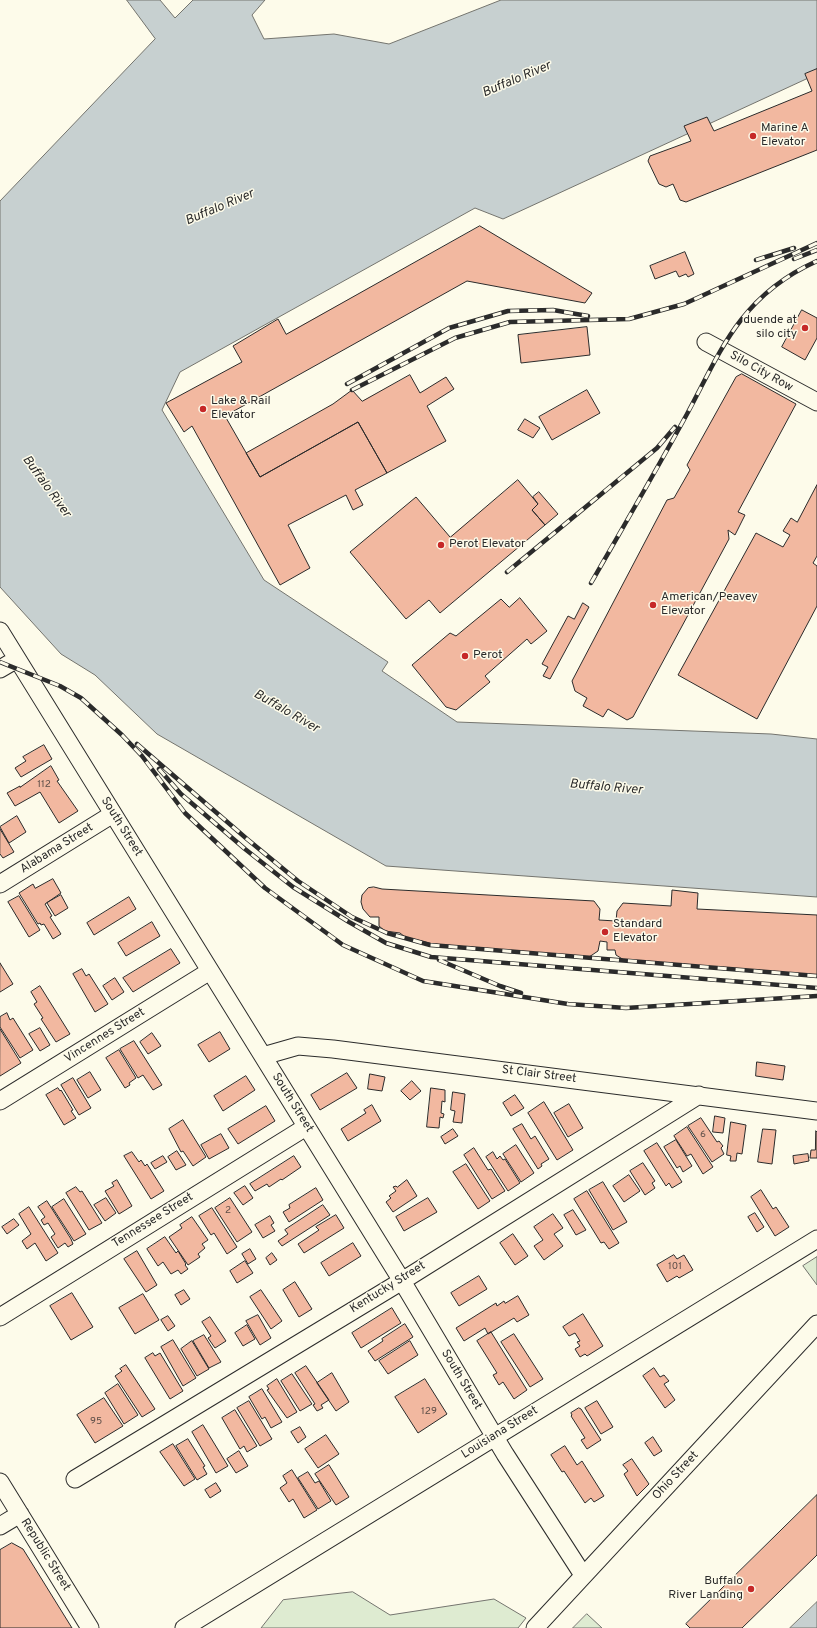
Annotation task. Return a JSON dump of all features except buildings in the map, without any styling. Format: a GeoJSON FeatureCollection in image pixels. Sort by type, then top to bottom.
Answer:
{"type":"FeatureCollection","features":[{"type":"Feature","properties":{"kind":"street","name":"Silo City Row"},"geometry":{"type":"LineString","coordinates":[[706,342],[817,402]]}},
{"type":"Feature","properties":{"kind":"street","name":"South Street"},"geometry":{"type":"LineString","coordinates":[[0,631],[402,1280],[495,1437],[583,1575]]}},
{"type":"Feature","properties":{"kind":"street"},"geometry":{"type":"LineString","coordinates":[[0,669],[17,659]]}},
{"type":"Feature","properties":{"kind":"street","name":"Alabama Street"},"geometry":{"type":"LineString","coordinates":[[0,884],[113,814]]}},
{"type":"Feature","properties":{"kind":"street","name":"Vincennes Street"},"geometry":{"type":"LineString","coordinates":[[0,1101],[210,971]]}},
{"type":"Feature","properties":{"kind":"street","name":"St Clair Street"},"geometry":{"type":"LineString","coordinates":[[262,1056],[298,1046],[333,1049],[817,1111]]}},
{"type":"Feature","properties":{"kind":"street","name":"Kentucky Street"},"geometry":{"type":"LineString","coordinates":[[75,1479],[402,1280],[699,1095]]}},
{"type":"Feature","properties":{"kind":"street","name":"Tennessee Street"},"geometry":{"type":"LineString","coordinates":[[0,1317],[306,1127]]}},
{"type":"Feature","properties":{"kind":"street","name":"Louisiana Street"},"geometry":{"type":"LineString","coordinates":[[184,1628],[817,1239]]}},
{"type":"Feature","properties":{"kind":"street","name":"Ohio Street"},"geometry":{"type":"LineString","coordinates":[[535,1628],[817,1324]]}},
{"type":"Feature","properties":{"kind":"street","name":"Republic Street"},"geometry":{"type":"LineString","coordinates":[[0,1482],[90,1628]]}},
{"type":"Feature","properties":{"kind":"street"},"geometry":{"type":"LineString","coordinates":[[0,1526],[20,1514]]}},
{"type":"Feature","properties":{"kind":"green space"},"geometry":{"type":"Polygon","coordinates":[[[817,1257],[817,1285],[803,1266],[817,1257]]]}},
{"type":"Feature","properties":{"kind":"green space"},"geometry":{"type":"Polygon","coordinates":[[[353,1592],[390,1615],[494,1599],[526,1618],[518,1628],[261,1628],[283,1600],[353,1592]]]}},
{"type":"Feature","properties":{"kind":"green space"},"geometry":{"type":"Polygon","coordinates":[[[587,1614],[602,1628],[573,1628],[587,1614]]]}},
{"type":"Feature","properties":{"kind":"water","name":"Buffalo River"},"geometry":{"type":"Polygon","coordinates":[[[127,0],[160,0],[175,18],[193,0],[265,0],[252,15],[264,39],[334,34],[389,44],[501,0],[817,0],[817,74],[503,219],[475,208],[180,372],[162,410],[264,580],[388,662],[382,671],[457,722],[771,734],[817,739],[817,897],[386,866],[157,734],[95,675],[61,654],[0,587],[0,201],[155,39],[127,0]]]}},
{"type":"Feature","properties":{"kind":"water"},"geometry":{"type":"Polygon","coordinates":[[[817,1602],[817,1628],[790,1628],[817,1602]]]}},
{"type":"Feature","properties":{"kind":"railway"},"geometry":{"type":"LineString","coordinates":[[352,390],[455,338],[510,322],[629,319],[684,304],[817,243]]}},
{"type":"Feature","properties":{"kind":"railway"},"geometry":{"type":"LineString","coordinates":[[756,260],[794,248]]}},
{"type":"Feature","properties":{"kind":"railway"},"geometry":{"type":"LineString","coordinates":[[794,259],[817,250]]}},
{"type":"Feature","properties":{"kind":"railway"},"geometry":{"type":"LineString","coordinates":[[591,583],[733,331],[766,293],[796,272],[817,261]]}},
{"type":"Feature","properties":{"kind":"railway"},"geometry":{"type":"LineString","coordinates":[[347,384],[449,328],[508,311],[553,310],[588,316]]}},
{"type":"Feature","properties":{"kind":"railway"},"geometry":{"type":"LineString","coordinates":[[507,572],[657,448],[675,427]]}},
{"type":"Feature","properties":{"kind":"railway"},"geometry":{"type":"LineString","coordinates":[[0,662],[60,686],[81,698],[122,735],[142,756],[185,813],[265,888],[343,945],[423,981],[568,1004],[626,1008],[817,996]]}},
{"type":"Feature","properties":{"kind":"railway"},"geometry":{"type":"LineString","coordinates":[[137,744],[298,881],[352,917],[387,933],[430,945],[817,976]]}},
{"type":"Feature","properties":{"kind":"railway"},"geometry":{"type":"LineString","coordinates":[[159,769],[181,794],[245,849],[293,887],[386,943],[431,957],[817,988]]}},
{"type":"Feature","properties":{"kind":"railway"},"geometry":{"type":"LineString","coordinates":[[439,960],[500,986],[521,993]]}},
{"type":"Feature","properties":{"kind":"place","name":"Marine A Elevator"},"geometry":{"type":"Point","coordinates":[753,136]}},
{"type":"Feature","properties":{"kind":"place","name":"duende at silo city"},"geometry":{"type":"Point","coordinates":[805,328]}},
{"type":"Feature","properties":{"kind":"place","name":"Lake & Rail Elevator"},"geometry":{"type":"Point","coordinates":[203,409]}},
{"type":"Feature","properties":{"kind":"place","name":"Perot Elevator"},"geometry":{"type":"Point","coordinates":[441,545]}},
{"type":"Feature","properties":{"kind":"place","name":"American/Peavey Elevator"},"geometry":{"type":"Point","coordinates":[653,605]}},
{"type":"Feature","properties":{"kind":"place","name":"Perot"},"geometry":{"type":"Point","coordinates":[465,656]}},
{"type":"Feature","properties":{"kind":"place","name":"Standard Elevator"},"geometry":{"type":"Point","coordinates":[605,932]}},
{"type":"Feature","properties":{"kind":"place","name":"Buffalo River Landing"},"geometry":{"type":"Point","coordinates":[751,1589]}}]}
